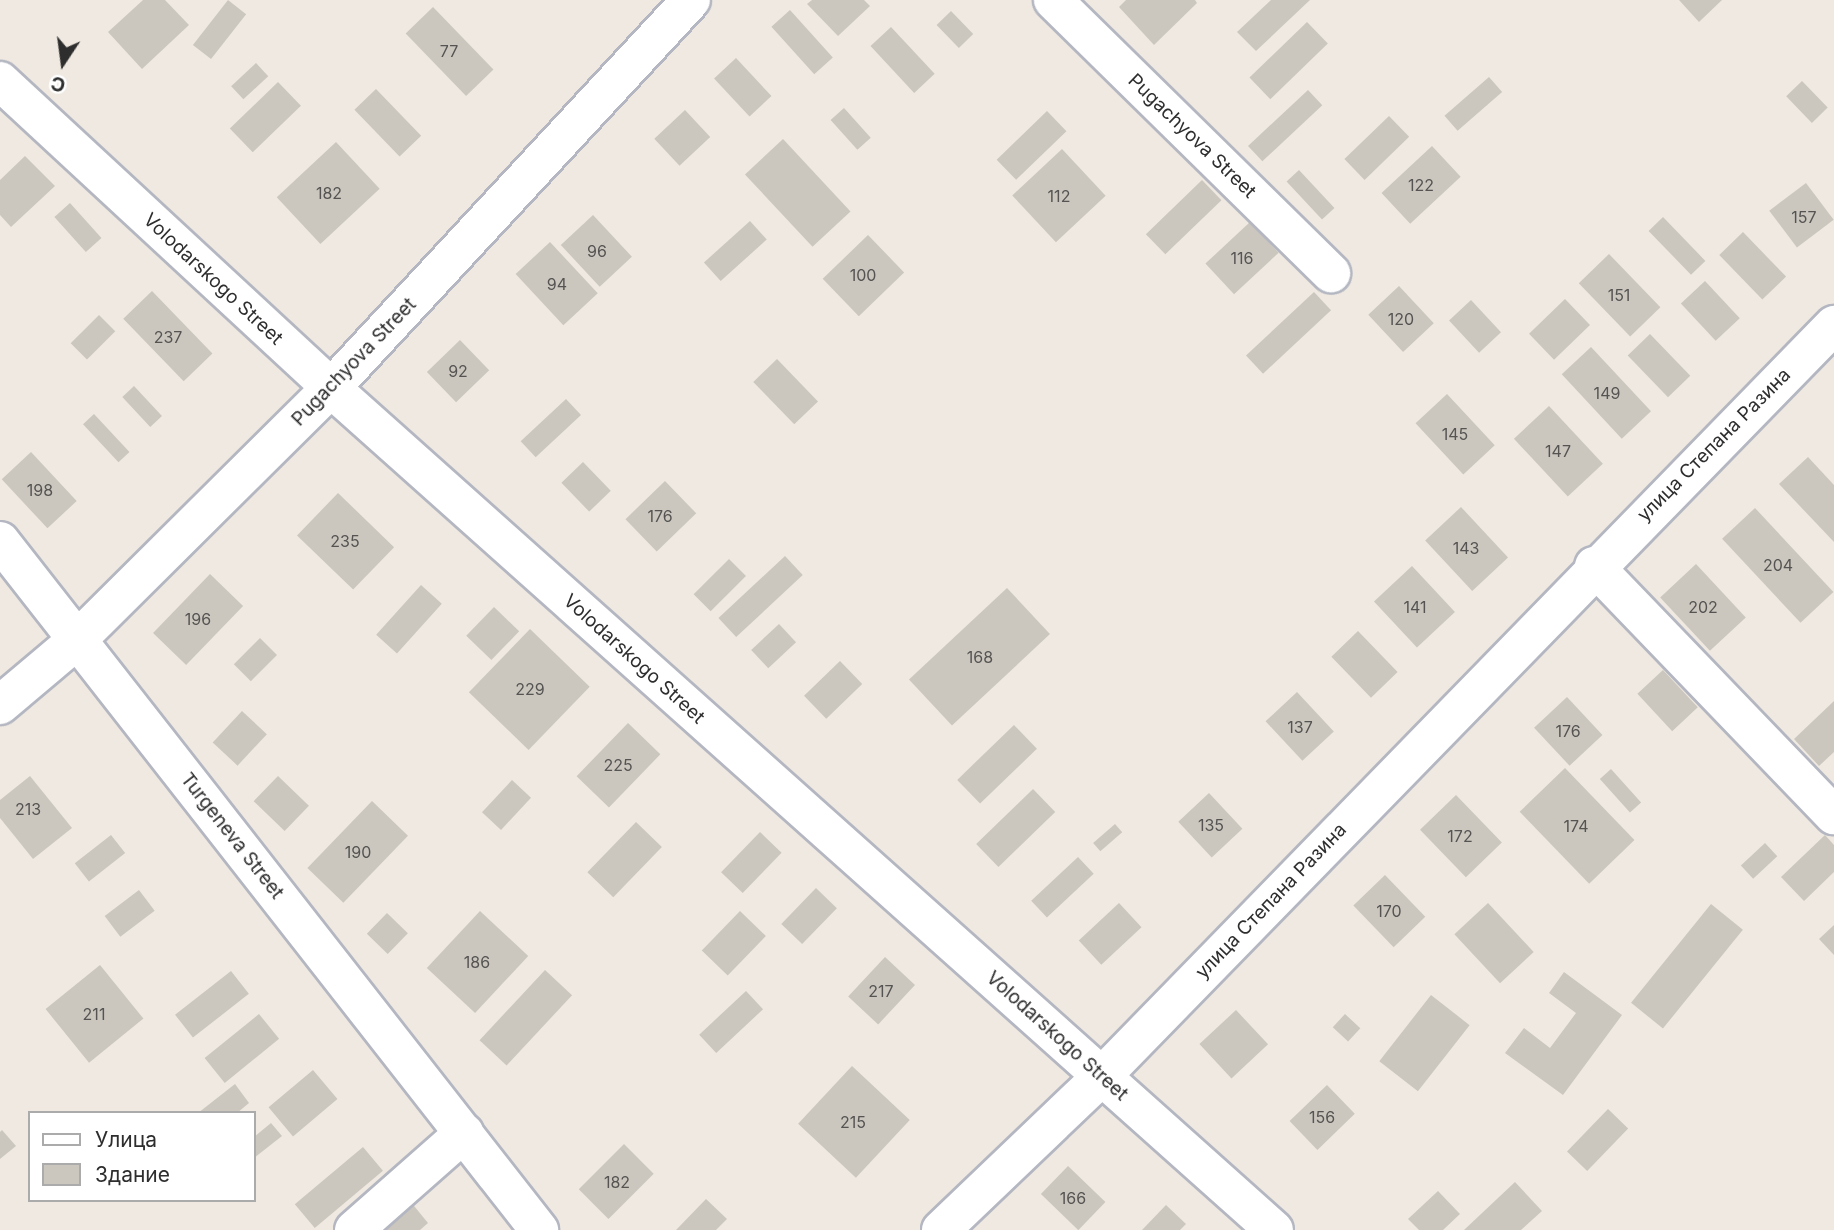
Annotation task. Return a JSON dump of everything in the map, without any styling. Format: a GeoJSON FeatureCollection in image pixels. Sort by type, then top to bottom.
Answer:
{"type":"FeatureCollection","features":[{"type":"Feature","properties":{"kind":"street","name":"Pugachyova Street"},"geometry":{"type":"LineString","coordinates":[[0,705],[78,639],[331,388],[691,0]]}},
{"type":"Feature","properties":{"kind":"street","name":"Pugachyova Street"},"geometry":{"type":"LineString","coordinates":[[1053,0],[1331,273]]}},
{"type":"Feature","properties":{"kind":"street","name":"Volodarskogo Street"},"geometry":{"type":"LineString","coordinates":[[0,81],[331,388],[1275,1230]]}},
{"type":"Feature","properties":{"kind":"street","name":"улица Степана Разина"},"geometry":{"type":"LineString","coordinates":[[941,1230],[1102,1076],[1594,566],[1834,325]]}},
{"type":"Feature","properties":{"kind":"street","name":"Turgeneva Street"},"geometry":{"type":"LineString","coordinates":[[0,541],[539,1230]]}},
{"type":"Feature","properties":{"kind":"street"},"geometry":{"type":"LineString","coordinates":[[1594,566],[1834,816]]}},
{"type":"Feature","properties":{"kind":"street"},"geometry":{"type":"LineString","coordinates":[[354,1230],[464,1133]]}},
{"type":"Feature","properties":{"kind":"building"},"geometry":{"type":"Polygon","coordinates":[[[143,0],[165,0],[189,25],[142,69],[108,32],[143,0]]]}},
{"type":"Feature","properties":{"kind":"building"},"geometry":{"type":"Polygon","coordinates":[[[228,0],[246,14],[211,59],[193,45],[228,0]]]}},
{"type":"Feature","properties":{"kind":"building"},"geometry":{"type":"Polygon","coordinates":[[[812,0],[864,0],[870,6],[838,36],[807,4],[812,0]]]}},
{"type":"Feature","properties":{"kind":"building"},"geometry":{"type":"Polygon","coordinates":[[[1126,0],[1195,0],[1197,3],[1154,45],[1119,7],[1126,0]]]}},
{"type":"Feature","properties":{"kind":"building"},"geometry":{"type":"Polygon","coordinates":[[[1271,0],[1310,0],[1256,51],[1237,32],[1271,0]]]}},
{"type":"Feature","properties":{"kind":"building"},"geometry":{"type":"Polygon","coordinates":[[[1679,0],[1722,0],[1699,22],[1679,0]]]}},
{"type":"Feature","properties":{"kind":"building"},"geometry":{"type":"Polygon","coordinates":[[[433,7],[493,70],[466,96],[406,33],[433,7]]]}},
{"type":"Feature","properties":{"kind":"building"},"geometry":{"type":"Polygon","coordinates":[[[790,10],[833,58],[814,74],[771,27],[790,10]]]}},
{"type":"Feature","properties":{"kind":"building"},"geometry":{"type":"Polygon","coordinates":[[[951,11],[973,34],[959,48],[937,25],[951,11]]]}},
{"type":"Feature","properties":{"kind":"building"},"geometry":{"type":"Polygon","coordinates":[[[1307,22],[1328,44],[1270,99],[1249,78],[1307,22]]]}},
{"type":"Feature","properties":{"kind":"building"},"geometry":{"type":"Polygon","coordinates":[[[891,27],[935,74],[914,93],[871,46],[891,27]]]}},
{"type":"Feature","properties":{"kind":"building"},"geometry":{"type":"Polygon","coordinates":[[[736,58],[771,96],[750,116],[714,78],[736,58]]]}},
{"type":"Feature","properties":{"kind":"building"},"geometry":{"type":"Polygon","coordinates":[[[256,63],[268,76],[243,99],[231,86],[256,63]]]}},
{"type":"Feature","properties":{"kind":"building"},"geometry":{"type":"Polygon","coordinates":[[[1489,77],[1502,92],[1458,131],[1444,116],[1489,77]]]}},
{"type":"Feature","properties":{"kind":"building"},"geometry":{"type":"Polygon","coordinates":[[[1802,81],[1828,108],[1812,123],[1786,96],[1802,81]]]}},
{"type":"Feature","properties":{"kind":"building"},"geometry":{"type":"Polygon","coordinates":[[[278,82],[301,106],[253,152],[230,129],[278,82]]]}},
{"type":"Feature","properties":{"kind":"building"},"geometry":{"type":"Polygon","coordinates":[[[376,89],[421,136],[400,157],[354,110],[376,89]]]}},
{"type":"Feature","properties":{"kind":"building"},"geometry":{"type":"Polygon","coordinates":[[[1308,90],[1322,105],[1262,161],[1248,146],[1308,90]]]}},
{"type":"Feature","properties":{"kind":"building"},"geometry":{"type":"Polygon","coordinates":[[[844,108],[871,138],[857,150],[831,120],[844,108]]]}},
{"type":"Feature","properties":{"kind":"building"},"geometry":{"type":"Polygon","coordinates":[[[685,110],[710,137],[680,166],[654,139],[685,110]]]}},
{"type":"Feature","properties":{"kind":"building"},"geometry":{"type":"Polygon","coordinates":[[[1047,111],[1066,131],[1016,180],[997,160],[1047,111]]]}},
{"type":"Feature","properties":{"kind":"building"},"geometry":{"type":"Polygon","coordinates":[[[1389,116],[1409,137],[1365,180],[1344,159],[1389,116]]]}},
{"type":"Feature","properties":{"kind":"building"},"geometry":{"type":"Polygon","coordinates":[[[783,139],[851,211],[812,247],[745,174],[783,139]]]}},
{"type":"Feature","properties":{"kind":"building"},"geometry":{"type":"Polygon","coordinates":[[[336,142],[380,189],[320,244],[277,197],[336,142]]]}},
{"type":"Feature","properties":{"kind":"building"},"geometry":{"type":"Polygon","coordinates":[[[1432,146],[1461,177],[1410,224],[1382,193],[1432,146]]]}},
{"type":"Feature","properties":{"kind":"building"},"geometry":{"type":"Polygon","coordinates":[[[1062,149],[1106,196],[1056,242],[1012,195],[1062,149]]]}},
{"type":"Feature","properties":{"kind":"building"},"geometry":{"type":"Polygon","coordinates":[[[25,156],[55,186],[11,227],[0,215],[0,180],[25,156]]]}},
{"type":"Feature","properties":{"kind":"building"},"geometry":{"type":"Polygon","coordinates":[[[1299,170],[1334,208],[1322,220],[1287,182],[1299,170]]]}},
{"type":"Feature","properties":{"kind":"building"},"geometry":{"type":"Polygon","coordinates":[[[1202,180],[1221,200],[1165,254],[1146,234],[1202,180]]]}},
{"type":"Feature","properties":{"kind":"building"},"geometry":{"type":"Polygon","coordinates":[[[1806,183],[1834,220],[1797,247],[1769,211],[1806,183]]]}},
{"type":"Feature","properties":{"kind":"building"},"geometry":{"type":"Polygon","coordinates":[[[70,203],[101,238],[86,252],[54,217],[70,203]]]}},
{"type":"Feature","properties":{"kind":"building"},"geometry":{"type":"Polygon","coordinates":[[[593,215],[632,257],[600,287],[561,245],[593,215]]]}},
{"type":"Feature","properties":{"kind":"building"},"geometry":{"type":"Polygon","coordinates":[[[1663,217],[1705,261],[1691,275],[1649,231],[1663,217]]]}},
{"type":"Feature","properties":{"kind":"building"},"geometry":{"type":"Polygon","coordinates":[[[750,221],[767,240],[721,281],[704,262],[750,221]]]}},
{"type":"Feature","properties":{"kind":"building"},"geometry":{"type":"Polygon","coordinates":[[[1250,222],[1279,253],[1234,294],[1205,264],[1250,222]]]}},
{"type":"Feature","properties":{"kind":"building"},"geometry":{"type":"Polygon","coordinates":[[[1743,232],[1786,277],[1762,300],[1719,255],[1743,232]]]}},
{"type":"Feature","properties":{"kind":"building"},"geometry":{"type":"Polygon","coordinates":[[[868,235],[904,272],[859,316],[823,279],[868,235]]]}},
{"type":"Feature","properties":{"kind":"building"},"geometry":{"type":"Polygon","coordinates":[[[550,242],[598,293],[563,325],[516,274],[550,242]]]}},
{"type":"Feature","properties":{"kind":"building"},"geometry":{"type":"Polygon","coordinates":[[[1609,254],[1660,307],[1630,336],[1579,283],[1609,254]]]}},
{"type":"Feature","properties":{"kind":"building"},"geometry":{"type":"Polygon","coordinates":[[[1705,281],[1740,318],[1716,341],[1681,304],[1705,281]]]}},
{"type":"Feature","properties":{"kind":"building"},"geometry":{"type":"Polygon","coordinates":[[[1399,286],[1434,323],[1403,352],[1368,315],[1399,286]]]}},
{"type":"Feature","properties":{"kind":"building"},"geometry":{"type":"Polygon","coordinates":[[[152,291],[212,354],[184,381],[123,319],[152,291]]]}},
{"type":"Feature","properties":{"kind":"building"},"geometry":{"type":"Polygon","coordinates":[[[1314,292],[1331,310],[1263,374],[1246,355],[1314,292]]]}},
{"type":"Feature","properties":{"kind":"building"},"geometry":{"type":"Polygon","coordinates":[[[1565,299],[1590,325],[1554,360],[1529,334],[1565,299]]]}},
{"type":"Feature","properties":{"kind":"building"},"geometry":{"type":"Polygon","coordinates":[[[1471,300],[1501,332],[1479,353],[1449,320],[1471,300]]]}},
{"type":"Feature","properties":{"kind":"building"},"geometry":{"type":"Polygon","coordinates":[[[99,315],[115,331],[87,360],[71,343],[99,315]]]}},
{"type":"Feature","properties":{"kind":"building"},"geometry":{"type":"Polygon","coordinates":[[[1650,334],[1690,376],[1668,397],[1628,356],[1650,334]]]}},
{"type":"Feature","properties":{"kind":"building"},"geometry":{"type":"Polygon","coordinates":[[[460,340],[489,370],[456,402],[427,372],[460,340]]]}},
{"type":"Feature","properties":{"kind":"building"},"geometry":{"type":"Polygon","coordinates":[[[1591,347],[1651,411],[1622,439],[1562,374],[1591,347]]]}},
{"type":"Feature","properties":{"kind":"building"},"geometry":{"type":"Polygon","coordinates":[[[777,359],[818,401],[794,424],[753,382],[777,359]]]}},
{"type":"Feature","properties":{"kind":"building"},"geometry":{"type":"Polygon","coordinates":[[[134,386],[162,416],[150,427],[122,397],[134,386]]]}},
{"type":"Feature","properties":{"kind":"building"},"geometry":{"type":"Polygon","coordinates":[[[1447,394],[1495,445],[1463,475],[1416,423],[1447,394]]]}},
{"type":"Feature","properties":{"kind":"building"},"geometry":{"type":"Polygon","coordinates":[[[566,399],[581,415],[536,457],[521,441],[566,399]]]}},
{"type":"Feature","properties":{"kind":"building"},"geometry":{"type":"Polygon","coordinates":[[[1549,406],[1603,464],[1568,497],[1514,439],[1549,406]]]}},
{"type":"Feature","properties":{"kind":"building"},"geometry":{"type":"Polygon","coordinates":[[[94,414],[129,452],[118,462],[83,424],[94,414]]]}},
{"type":"Feature","properties":{"kind":"building"},"geometry":{"type":"Polygon","coordinates":[[[31,452],[77,501],[47,528],[2,479],[31,452]]]}},
{"type":"Feature","properties":{"kind":"building"},"geometry":{"type":"Polygon","coordinates":[[[1808,457],[1834,485],[1834,542],[1779,484],[1808,457]]]}},
{"type":"Feature","properties":{"kind":"building"},"geometry":{"type":"Polygon","coordinates":[[[583,462],[611,491],[589,512],[561,483],[583,462]]]}},
{"type":"Feature","properties":{"kind":"building"},"geometry":{"type":"Polygon","coordinates":[[[665,481],[696,513],[657,552],[625,519],[665,481]]]}},
{"type":"Feature","properties":{"kind":"building"},"geometry":{"type":"Polygon","coordinates":[[[338,493],[394,547],[353,590],[297,535],[338,493]]]}},
{"type":"Feature","properties":{"kind":"building"},"geometry":{"type":"Polygon","coordinates":[[[1461,507],[1508,557],[1472,591],[1425,540],[1461,507]]]}},
{"type":"Feature","properties":{"kind":"building"},"geometry":{"type":"Polygon","coordinates":[[[1755,508],[1833,592],[1801,623],[1722,539],[1755,508]]]}},
{"type":"Feature","properties":{"kind":"building"},"geometry":{"type":"Polygon","coordinates":[[[785,556],[803,575],[736,637],[718,618],[785,556]]]}},
{"type":"Feature","properties":{"kind":"building"},"geometry":{"type":"Polygon","coordinates":[[[729,559],[746,576],[711,611],[694,594],[729,559]]]}},
{"type":"Feature","properties":{"kind":"building"},"geometry":{"type":"Polygon","coordinates":[[[1696,564],[1746,617],[1710,651],[1660,597],[1696,564]]]}},
{"type":"Feature","properties":{"kind":"building"},"geometry":{"type":"Polygon","coordinates":[[[1412,566],[1455,612],[1417,648],[1374,601],[1412,566]]]}},
{"type":"Feature","properties":{"kind":"building"},"geometry":{"type":"Polygon","coordinates":[[[210,574],[243,606],[186,665],[153,633],[210,574]]]}},
{"type":"Feature","properties":{"kind":"building"},"geometry":{"type":"Polygon","coordinates":[[[421,585],[442,604],[397,654],[376,635],[421,585]]]}},
{"type":"Feature","properties":{"kind":"building"},"geometry":{"type":"Polygon","coordinates":[[[1007,588],[1050,634],[952,725],[909,679],[1007,588]]]}},
{"type":"Feature","properties":{"kind":"building"},"geometry":{"type":"Polygon","coordinates":[[[494,607],[519,631],[491,660],[466,636],[494,607]]]}},
{"type":"Feature","properties":{"kind":"building"},"geometry":{"type":"Polygon","coordinates":[[[779,624],[796,642],[768,668],[751,650],[779,624]]]}},
{"type":"Feature","properties":{"kind":"building"},"geometry":{"type":"Polygon","coordinates":[[[530,629],[590,687],[529,750],[469,692],[530,629]]]}},
{"type":"Feature","properties":{"kind":"building"},"geometry":{"type":"Polygon","coordinates":[[[1358,631],[1398,672],[1371,698],[1331,657],[1358,631]]]}},
{"type":"Feature","properties":{"kind":"building"},"geometry":{"type":"Polygon","coordinates":[[[260,638],[277,655],[251,681],[234,664],[260,638]]]}},
{"type":"Feature","properties":{"kind":"building"},"geometry":{"type":"Polygon","coordinates":[[[840,661],[862,684],[826,719],[804,696],[840,661]]]}},
{"type":"Feature","properties":{"kind":"building"},"geometry":{"type":"Polygon","coordinates":[[[1663,670],[1698,707],[1672,731],[1637,694],[1663,670]]]}},
{"type":"Feature","properties":{"kind":"building"},"geometry":{"type":"Polygon","coordinates":[[[1297,692],[1334,731],[1302,761],[1266,721],[1297,692]]]}},
{"type":"Feature","properties":{"kind":"building"},"geometry":{"type":"Polygon","coordinates":[[[1567,697],[1602,735],[1570,766],[1534,728],[1567,697]]]}},
{"type":"Feature","properties":{"kind":"building"},"geometry":{"type":"Polygon","coordinates":[[[1834,701],[1834,752],[1819,766],[1794,739],[1834,701]]]}},
{"type":"Feature","properties":{"kind":"building"},"geometry":{"type":"Polygon","coordinates":[[[242,711],[267,734],[238,766],[213,742],[242,711]]]}},
{"type":"Feature","properties":{"kind":"building"},"geometry":{"type":"Polygon","coordinates":[[[628,723],[660,754],[609,807],[577,776],[628,723]]]}},
{"type":"Feature","properties":{"kind":"building"},"geometry":{"type":"Polygon","coordinates":[[[1014,725],[1037,749],[980,804],[957,780],[1014,725]]]}},
{"type":"Feature","properties":{"kind":"building"},"geometry":{"type":"Polygon","coordinates":[[[1565,768],[1634,840],[1589,884],[1520,812],[1565,768]]]}},
{"type":"Feature","properties":{"kind":"building"},"geometry":{"type":"Polygon","coordinates":[[[1611,769],[1641,802],[1630,812],[1600,779],[1611,769]]]}},
{"type":"Feature","properties":{"kind":"building"},"geometry":{"type":"Polygon","coordinates":[[[30,776],[72,828],[33,859],[0,818],[0,800],[30,776]]]}},
{"type":"Feature","properties":{"kind":"building"},"geometry":{"type":"Polygon","coordinates":[[[278,776],[309,806],[285,831],[254,801],[278,776]]]}},
{"type":"Feature","properties":{"kind":"building"},"geometry":{"type":"Polygon","coordinates":[[[512,780],[531,798],[501,830],[482,812],[512,780]]]}},
{"type":"Feature","properties":{"kind":"building"},"geometry":{"type":"Polygon","coordinates":[[[1033,789],[1055,812],[998,867],[976,844],[1033,789]]]}},
{"type":"Feature","properties":{"kind":"building"},"geometry":{"type":"Polygon","coordinates":[[[1209,793],[1242,829],[1212,857],[1178,822],[1209,793]]]}},
{"type":"Feature","properties":{"kind":"building"},"geometry":{"type":"Polygon","coordinates":[[[1456,795],[1502,842],[1466,877],[1420,830],[1456,795]]]}},
{"type":"Feature","properties":{"kind":"building"},"geometry":{"type":"Polygon","coordinates":[[[372,801],[408,836],[343,903],[307,868],[372,801]]]}},
{"type":"Feature","properties":{"kind":"building"},"geometry":{"type":"Polygon","coordinates":[[[636,822],[662,847],[613,897],[587,872],[636,822]]]}},
{"type":"Feature","properties":{"kind":"building"},"geometry":{"type":"Polygon","coordinates":[[[1115,824],[1122,832],[1100,851],[1093,843],[1115,824]]]}},
{"type":"Feature","properties":{"kind":"building"},"geometry":{"type":"Polygon","coordinates":[[[760,832],[782,853],[743,893],[721,872],[760,832]]]}},
{"type":"Feature","properties":{"kind":"building"},"geometry":{"type":"Polygon","coordinates":[[[111,835],[125,853],[89,881],[75,863],[111,835]]]}},
{"type":"Feature","properties":{"kind":"building"},"geometry":{"type":"Polygon","coordinates":[[[1825,835],[1834,845],[1834,872],[1804,901],[1781,877],[1825,835]]]}},
{"type":"Feature","properties":{"kind":"building"},"geometry":{"type":"Polygon","coordinates":[[[1765,843],[1777,856],[1753,879],[1741,866],[1765,843]]]}},
{"type":"Feature","properties":{"kind":"building"},"geometry":{"type":"Polygon","coordinates":[[[1078,857],[1094,874],[1047,917],[1031,901],[1078,857]]]}},
{"type":"Feature","properties":{"kind":"building"},"geometry":{"type":"Polygon","coordinates":[[[1385,875],[1425,917],[1394,947],[1353,906],[1385,875]]]}},
{"type":"Feature","properties":{"kind":"building"},"geometry":{"type":"Polygon","coordinates":[[[816,888],[837,908],[802,944],[781,924],[816,888]]]}},
{"type":"Feature","properties":{"kind":"building"},"geometry":{"type":"Polygon","coordinates":[[[139,890],[155,911],[120,937],[105,916],[139,890]]]}},
{"type":"Feature","properties":{"kind":"building"},"geometry":{"type":"Polygon","coordinates":[[[1119,903],[1142,927],[1101,965],[1079,941],[1119,903]]]}},
{"type":"Feature","properties":{"kind":"building"},"geometry":{"type":"Polygon","coordinates":[[[1488,903],[1534,952],[1500,983],[1454,934],[1488,903]]]}},
{"type":"Feature","properties":{"kind":"building"},"geometry":{"type":"Polygon","coordinates":[[[1711,904],[1743,930],[1663,1028],[1631,1003],[1711,904]]]}},
{"type":"Feature","properties":{"kind":"building"},"geometry":{"type":"Polygon","coordinates":[[[480,911],[528,956],[475,1013],[427,968],[480,911]]]}},
{"type":"Feature","properties":{"kind":"building"},"geometry":{"type":"Polygon","coordinates":[[[740,911],[766,936],[728,976],[702,951],[740,911]]]}},
{"type":"Feature","properties":{"kind":"building"},"geometry":{"type":"Polygon","coordinates":[[[387,913],[408,933],[388,954],[367,934],[387,913]]]}},
{"type":"Feature","properties":{"kind":"building"},"geometry":{"type":"Polygon","coordinates":[[[1834,925],[1834,955],[1819,939],[1834,925]]]}},
{"type":"Feature","properties":{"kind":"building"},"geometry":{"type":"Polygon","coordinates":[[[885,957],[915,985],[878,1024],[848,996],[885,957]]]}},
{"type":"Feature","properties":{"kind":"building"},"geometry":{"type":"Polygon","coordinates":[[[100,965],[143,1019],[89,1063],[46,1009],[100,965]]]}},
{"type":"Feature","properties":{"kind":"building"},"geometry":{"type":"Polygon","coordinates":[[[545,970],[572,995],[507,1065],[480,1040],[545,970]]]}},
{"type":"Feature","properties":{"kind":"building"},"geometry":{"type":"Polygon","coordinates":[[[231,971],[249,994],[193,1038],[175,1015],[231,971]]]}},
{"type":"Feature","properties":{"kind":"building"},"geometry":{"type":"Polygon","coordinates":[[[1564,972],[1622,1015],[1563,1095],[1505,1053],[1524,1028],[1550,1048],[1576,1013],[1549,993],[1564,972]]]}},
{"type":"Feature","properties":{"kind":"building"},"geometry":{"type":"Polygon","coordinates":[[[746,991],[763,1009],[716,1053],[699,1035],[746,991]]]}},
{"type":"Feature","properties":{"kind":"building"},"geometry":{"type":"Polygon","coordinates":[[[1431,995],[1470,1025],[1418,1091],[1379,1061],[1431,995]]]}},
{"type":"Feature","properties":{"kind":"building"},"geometry":{"type":"Polygon","coordinates":[[[1236,1010],[1268,1044],[1231,1078],[1199,1044],[1236,1010]]]}},
{"type":"Feature","properties":{"kind":"building"},"geometry":{"type":"Polygon","coordinates":[[[259,1014],[279,1039],[225,1083],[205,1058],[259,1014]]]}},
{"type":"Feature","properties":{"kind":"building"},"geometry":{"type":"Polygon","coordinates":[[[1345,1014],[1360,1028],[1348,1041],[1333,1027],[1345,1014]]]}},
{"type":"Feature","properties":{"kind":"building"},"geometry":{"type":"Polygon","coordinates":[[[852,1066],[910,1120],[856,1178],[798,1124],[852,1066]]]}},
{"type":"Feature","properties":{"kind":"building"},"geometry":{"type":"Polygon","coordinates":[[[313,1070],[337,1099],[293,1136],[269,1107],[313,1070]]]}},
{"type":"Feature","properties":{"kind":"building"},"geometry":{"type":"Polygon","coordinates":[[[235,1084],[249,1103],[239,1111],[201,1111],[235,1084]]]}},
{"type":"Feature","properties":{"kind":"building"},"geometry":{"type":"Polygon","coordinates":[[[1327,1085],[1355,1114],[1317,1150],[1290,1121],[1327,1085]]]}},
{"type":"Feature","properties":{"kind":"building"},"geometry":{"type":"Polygon","coordinates":[[[1608,1109],[1628,1128],[1587,1171],[1567,1151],[1608,1109]]]}},
{"type":"Feature","properties":{"kind":"building"},"geometry":{"type":"Polygon","coordinates":[[[271,1123],[282,1136],[256,1156],[256,1135],[271,1123]]]}},
{"type":"Feature","properties":{"kind":"building"},"geometry":{"type":"Polygon","coordinates":[[[2,1130],[16,1146],[0,1159],[0,1132],[2,1130]]]}},
{"type":"Feature","properties":{"kind":"building"},"geometry":{"type":"Polygon","coordinates":[[[624,1144],[654,1174],[608,1219],[579,1189],[624,1144]]]}},
{"type":"Feature","properties":{"kind":"building"},"geometry":{"type":"Polygon","coordinates":[[[363,1147],[383,1171],[315,1228],[295,1204],[363,1147]]]}},
{"type":"Feature","properties":{"kind":"building"},"geometry":{"type":"Polygon","coordinates":[[[1068,1166],[1105,1202],[1078,1230],[1041,1194],[1068,1166]]]}},
{"type":"Feature","properties":{"kind":"building"},"geometry":{"type":"Polygon","coordinates":[[[1515,1182],[1542,1211],[1521,1230],[1464,1230],[1515,1182]]]}},
{"type":"Feature","properties":{"kind":"building"},"geometry":{"type":"Polygon","coordinates":[[[1438,1191],[1460,1214],[1443,1230],[1419,1230],[1408,1219],[1438,1191]]]}},
{"type":"Feature","properties":{"kind":"building"},"geometry":{"type":"Polygon","coordinates":[[[706,1199],[727,1219],[716,1230],[676,1230],[706,1199]]]}},
{"type":"Feature","properties":{"kind":"building"},"geometry":{"type":"Polygon","coordinates":[[[410,1201],[428,1223],[420,1230],[384,1230],[380,1225],[410,1201]]]}},
{"type":"Feature","properties":{"kind":"building"},"geometry":{"type":"Polygon","coordinates":[[[1166,1205],[1186,1224],[1180,1230],[1142,1230],[1166,1205]]]}}]}
